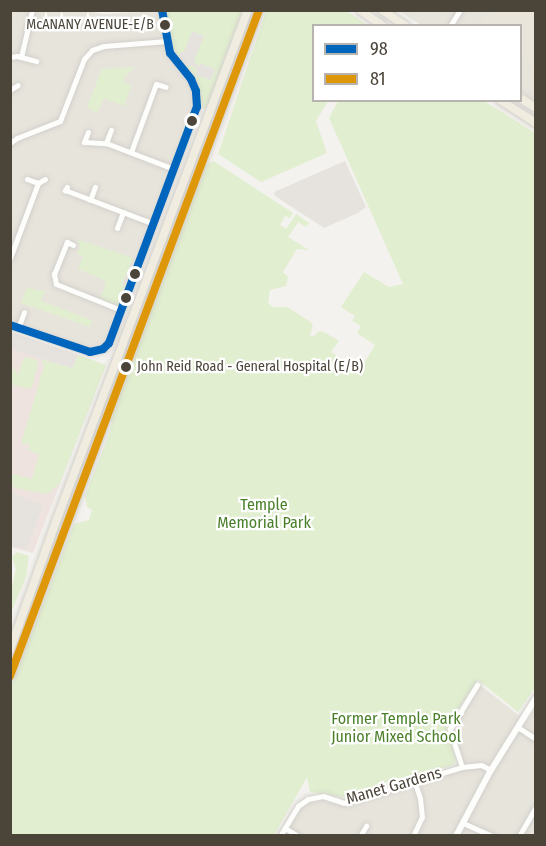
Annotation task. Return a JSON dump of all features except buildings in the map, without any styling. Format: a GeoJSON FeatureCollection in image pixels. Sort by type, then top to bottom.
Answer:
{"type":"FeatureCollection","features":[{"type":"Feature","properties":{"kind":"highway"},"geometry":{"type":"LineString","coordinates":[[10,650],[248,10]]}},
{"type":"Feature","properties":{"kind":"highway"},"geometry":{"type":"LineString","coordinates":[[10,676],[259,10]]}},
{"type":"Feature","properties":{"kind":"highway"},"geometry":{"type":"LineString","coordinates":[[360,10],[380,24]]}},
{"type":"Feature","properties":{"kind":"highway"},"geometry":{"type":"LineString","coordinates":[[382,10],[403,24]]}},
{"type":"Feature","properties":{"kind":"highway"},"geometry":{"type":"LineString","coordinates":[[522,99],[536,108]]}},
{"type":"Feature","properties":{"kind":"highway"},"geometry":{"type":"LineString","coordinates":[[503,102],[536,123]]}},
{"type":"Feature","properties":{"kind":"street"},"geometry":{"type":"LineString","coordinates":[[21,57],[32,10]]}},
{"type":"Feature","properties":{"kind":"street"},"geometry":{"type":"LineString","coordinates":[[10,325],[95,352],[103,349],[109,343],[174,169],[197,99],[191,79],[174,61],[167,41],[162,10]]}},
{"type":"Feature","properties":{"kind":"street"},"geometry":{"type":"LineString","coordinates":[[451,24],[460,10]]}},
{"type":"Feature","properties":{"kind":"street"},"geometry":{"type":"LineString","coordinates":[[11,142],[60,121],[84,59],[92,50],[104,46],[167,41]]}},
{"type":"Feature","properties":{"kind":"street"},"geometry":{"type":"LineString","coordinates":[[10,57],[36,61]]}},
{"type":"Feature","properties":{"kind":"street"},"geometry":{"type":"LineString","coordinates":[[131,152],[156,84],[166,87]]}},
{"type":"Feature","properties":{"kind":"street"},"geometry":{"type":"LineString","coordinates":[[10,90],[18,85]]}},
{"type":"Feature","properties":{"kind":"street"},"geometry":{"type":"LineString","coordinates":[[106,143],[111,130]]}},
{"type":"Feature","properties":{"kind":"street"},"geometry":{"type":"LineString","coordinates":[[88,132],[84,142],[106,143],[174,169]]}},
{"type":"Feature","properties":{"kind":"street"},"geometry":{"type":"LineString","coordinates":[[10,258],[38,183],[45,179]]}},
{"type":"Feature","properties":{"kind":"street"},"geometry":{"type":"LineString","coordinates":[[27,180],[38,183]]}},
{"type":"Feature","properties":{"kind":"street"},"geometry":{"type":"LineString","coordinates":[[67,187],[65,190],[154,224]]}},
{"type":"Feature","properties":{"kind":"street"},"geometry":{"type":"LineString","coordinates":[[90,200],[95,187]]}},
{"type":"Feature","properties":{"kind":"street"},"geometry":{"type":"LineString","coordinates":[[117,228],[123,212]]}},
{"type":"Feature","properties":{"kind":"street"},"geometry":{"type":"LineString","coordinates":[[73,245],[67,242],[54,274],[56,284],[121,310]]}},
{"type":"Feature","properties":{"kind":"street"},"geometry":{"type":"LineString","coordinates":[[18,328],[24,312]]}},
{"type":"Feature","properties":{"kind":"street"},"geometry":{"type":"LineString","coordinates":[[462,767],[450,729],[477,685]]}},
{"type":"Feature","properties":{"kind":"street"},"geometry":{"type":"LineString","coordinates":[[456,836],[491,770],[536,698]]}},
{"type":"Feature","properties":{"kind":"street"},"geometry":{"type":"LineString","coordinates":[[519,728],[536,739]]}},
{"type":"Feature","properties":{"kind":"street","name":"Manet Gardens"},"geometry":{"type":"LineString","coordinates":[[280,836],[298,806],[308,799],[322,796],[344,803],[462,767],[481,765],[491,770]]}},
{"type":"Feature","properties":{"kind":"street"},"geometry":{"type":"LineString","coordinates":[[413,836],[422,817],[420,798],[414,781]]}},
{"type":"Feature","properties":{"kind":"street"},"geometry":{"type":"LineString","coordinates":[[519,836],[536,806]]}},
{"type":"Feature","properties":{"kind":"street"},"geometry":{"type":"LineString","coordinates":[[463,823],[492,836]]}},
{"type":"Feature","properties":{"kind":"street"},"geometry":{"type":"LineString","coordinates":[[360,836],[366,826]]}},
{"type":"Feature","properties":{"kind":"street"},"geometry":{"type":"LineString","coordinates":[[285,828],[298,836]]}},
{"type":"Feature","properties":{"kind":"shaded area"},"geometry":{"type":"Polygon","coordinates":[[[81,10],[103,14],[161,11],[167,55],[178,71],[190,82],[195,98],[191,115],[108,341],[102,348],[90,351],[11,322],[10,11],[81,10]]]}},
{"type":"Feature","properties":{"kind":"shaded area"},"geometry":{"type":"Polygon","coordinates":[[[399,11],[535,11],[535,102],[522,93],[522,24],[419,24],[399,11]]]}},
{"type":"Feature","properties":{"kind":"shaded area"},"geometry":{"type":"Polygon","coordinates":[[[490,11],[535,11],[535,67],[522,59],[522,24],[481,24],[490,11]]]}},
{"type":"Feature","properties":{"kind":"shaded area"},"geometry":{"type":"Polygon","coordinates":[[[192,31],[204,36],[194,62],[199,67],[200,63],[215,69],[211,80],[196,75],[197,71],[192,65],[188,67],[178,56],[185,50],[192,31]]]}},
{"type":"Feature","properties":{"kind":"shaded area"},"geometry":{"type":"Polygon","coordinates":[[[345,161],[366,207],[358,213],[324,228],[275,196],[274,192],[345,161]]]}},
{"type":"Feature","properties":{"kind":"shaded area"},"geometry":{"type":"Polygon","coordinates":[[[10,332],[106,365],[33,553],[11,547],[10,332]]]}},
{"type":"Feature","properties":{"kind":"shaded area"},"geometry":{"type":"Polygon","coordinates":[[[11,332],[78,355],[72,368],[11,349],[11,332]]]}},
{"type":"Feature","properties":{"kind":"shaded area"},"geometry":{"type":"Polygon","coordinates":[[[11,493],[43,505],[27,550],[11,545],[11,493]]]}},
{"type":"Feature","properties":{"kind":"shaded area"},"geometry":{"type":"Polygon","coordinates":[[[480,685],[526,721],[535,710],[535,835],[284,836],[301,809],[312,801],[322,800],[344,806],[460,771],[451,728],[480,685]]]}},
{"type":"Feature","properties":{"kind":"green space"},"geometry":{"type":"Polygon","coordinates":[[[166,10],[242,11],[206,109],[200,107],[200,93],[195,80],[173,53],[166,10]]]}},
{"type":"Feature","properties":{"kind":"green space"},"geometry":{"type":"Polygon","coordinates":[[[266,11],[347,11],[366,24],[312,24],[312,102],[327,102],[316,121],[327,153],[261,182],[218,154],[266,11]]]}},
{"type":"Feature","properties":{"kind":"green space"},"geometry":{"type":"Polygon","coordinates":[[[135,67],[125,76],[123,82],[131,85],[124,106],[104,98],[97,113],[87,107],[102,69],[135,67]]]}},
{"type":"Feature","properties":{"kind":"green space","name":"Temple Memorial Park"},"geometry":{"type":"Polygon","coordinates":[[[337,102],[486,102],[535,133],[536,686],[518,712],[478,680],[451,720],[448,732],[456,760],[453,765],[348,798],[310,792],[307,777],[274,835],[11,836],[11,686],[74,524],[89,520],[92,510],[87,507],[85,496],[109,434],[112,422],[109,421],[205,165],[214,161],[293,213],[290,218],[285,216],[280,225],[286,229],[296,214],[309,223],[306,227],[298,222],[288,237],[309,250],[297,249],[283,272],[288,277],[286,286],[270,290],[268,303],[273,307],[287,307],[309,321],[313,325],[310,335],[313,337],[319,331],[339,341],[331,352],[360,370],[375,345],[357,333],[361,326],[352,321],[355,316],[341,307],[364,272],[389,287],[403,284],[329,118],[337,102]]]}},
{"type":"Feature","properties":{"kind":"green space"},"geometry":{"type":"Polygon","coordinates":[[[76,239],[133,258],[122,284],[128,286],[120,306],[100,299],[106,284],[102,279],[78,269],[83,257],[77,253],[80,246],[76,239]]]}},
{"type":"Feature","properties":{"kind":"green space"},"geometry":{"type":"Polygon","coordinates":[[[27,287],[39,291],[46,289],[41,301],[92,320],[90,327],[21,303],[27,287]]]}},
{"type":"Feature","properties":{"kind":"green space"},"geometry":{"type":"Polygon","coordinates":[[[78,355],[106,365],[60,483],[47,494],[15,488],[11,484],[13,474],[32,479],[39,454],[28,450],[30,444],[21,444],[44,366],[41,359],[72,368],[78,355]]]}},
{"type":"Feature","properties":{"kind":"green space"},"geometry":{"type":"Polygon","coordinates":[[[26,357],[37,360],[38,364],[32,387],[28,389],[11,384],[13,367],[18,375],[23,359],[26,357]]]}},
{"type":"Feature","properties":{"kind":"green space"},"geometry":{"type":"Polygon","coordinates":[[[17,552],[29,556],[26,577],[11,613],[11,591],[16,569],[12,557],[17,552]]]}},
{"type":"Feature","properties":{"kind":"transit line","name":"98"},"geometry":{"type":"LineString","coordinates":[[10,325],[90,352],[103,349],[109,343],[197,107],[196,91],[191,79],[170,53],[162,10]]}},
{"type":"Feature","properties":{"kind":"transit line","name":"81"},"geometry":{"type":"LineString","coordinates":[[10,676],[259,10]]}},
{"type":"Feature","properties":{"kind":"place","name":"McANANY AVENUE-E/B"},"geometry":{"type":"Point","coordinates":[165,25]}},
{"type":"Feature","properties":{"kind":"place","name":"John Reid Road - General Hospital (E/B)"},"geometry":{"type":"Point","coordinates":[126,367]}},
{"type":"Feature","properties":{"kind":"park label","name":"Former Temple Park Junior Mixed School"},"geometry":{"type":"Point","coordinates":[396,728]}}]}
